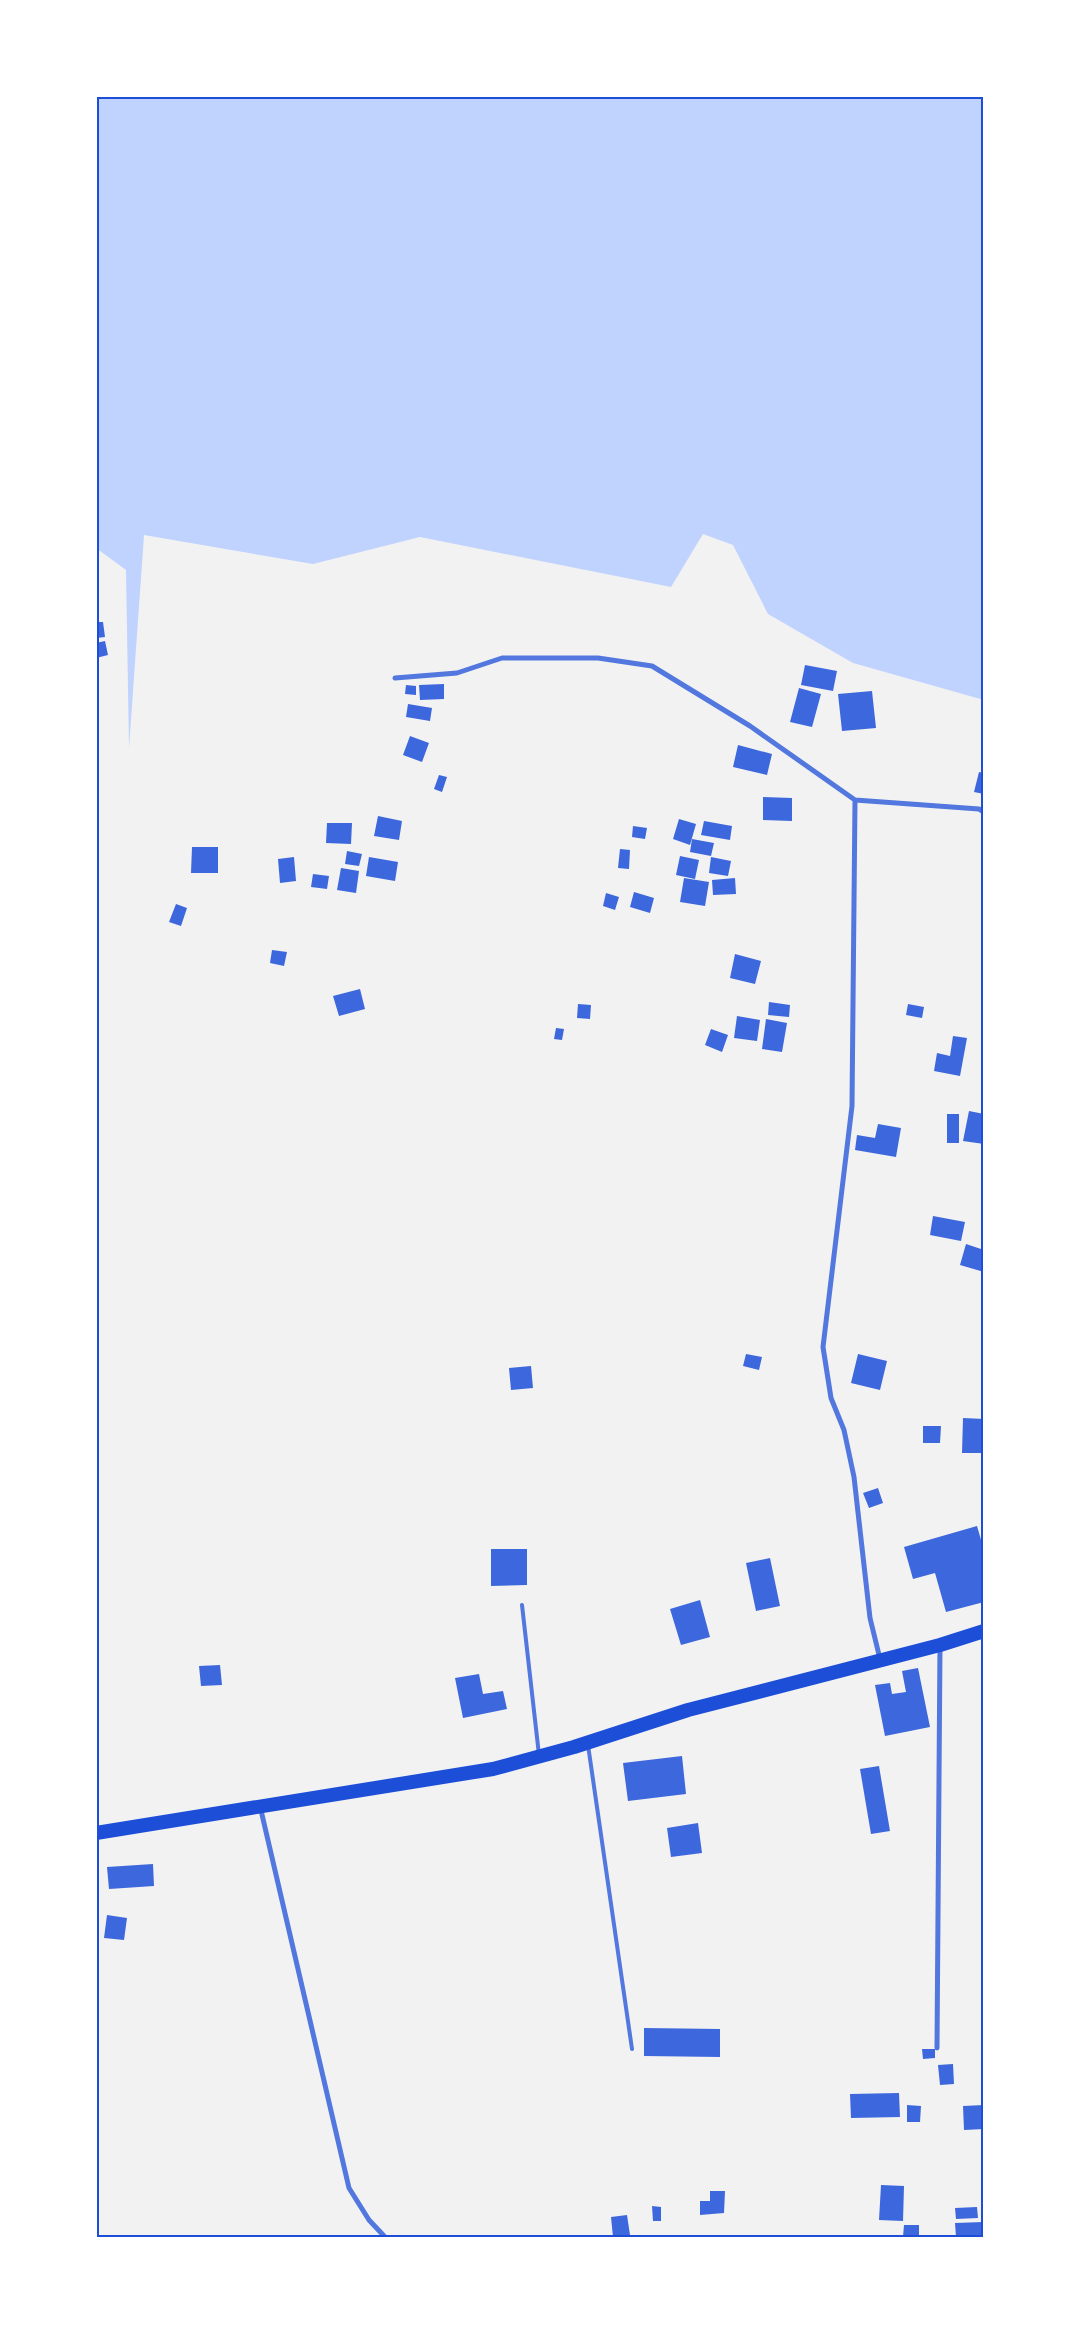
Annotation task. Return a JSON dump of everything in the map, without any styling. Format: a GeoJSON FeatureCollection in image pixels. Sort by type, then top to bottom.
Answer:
{"type":"FeatureCollection","features":[{"type":"Feature","properties":{"kind":"highway"},"geometry":{"type":"LineString","coordinates":[[96,1832],[492,1770],[587,1743],[688,1710],[940,1645],[984,1630]]}},
{"type":"Feature","properties":{"kind":"street"},"geometry":{"type":"LineString","coordinates":[[395,678],[457,673],[502,658],[598,658],[652,666],[750,726],[854,800],[979,809],[984,812]]}},
{"type":"Feature","properties":{"kind":"street"},"geometry":{"type":"LineString","coordinates":[[854,800],[852,1106],[823,1347],[831,1398],[844,1430],[854,1477],[870,1618],[880,1659]]}},
{"type":"Feature","properties":{"kind":"street"},"geometry":{"type":"LineString","coordinates":[[937,2048],[940,1645]]}},
{"type":"Feature","properties":{"kind":"street"},"geometry":{"type":"LineString","coordinates":[[260,1806],[349,2188],[369,2220],[385,2237]]}},
{"type":"Feature","properties":{"kind":"lane"},"geometry":{"type":"LineString","coordinates":[[522,1605],[539,1757]]}},
{"type":"Feature","properties":{"kind":"lane"},"geometry":{"type":"LineString","coordinates":[[587,1743],[632,2049]]}},
{"type":"Feature","properties":{"kind":"water"},"geometry":{"type":"Polygon","coordinates":[[[96,96],[984,96],[984,700],[853,663],[768,614],[733,545],[703,534],[671,587],[420,537],[313,564],[144,535],[129,748],[126,570],[96,548],[96,96]]]}},
{"type":"Feature","properties":{"kind":"building"},"geometry":{"type":"Polygon","coordinates":[[[96,622],[103,622],[105,637],[96,638],[96,622]]]}},
{"type":"Feature","properties":{"kind":"building"},"geometry":{"type":"Polygon","coordinates":[[[105,641],[108,655],[96,658],[96,643],[105,641]]]}},
{"type":"Feature","properties":{"kind":"building"},"geometry":{"type":"Polygon","coordinates":[[[805,665],[837,671],[833,691],[801,685],[805,665]]]}},
{"type":"Feature","properties":{"kind":"building"},"geometry":{"type":"Polygon","coordinates":[[[444,684],[444,699],[420,700],[419,685],[444,684]]]}},
{"type":"Feature","properties":{"kind":"building"},"geometry":{"type":"Polygon","coordinates":[[[406,685],[416,686],[416,695],[405,694],[406,685]]]}},
{"type":"Feature","properties":{"kind":"building"},"geometry":{"type":"Polygon","coordinates":[[[799,688],[821,694],[812,727],[790,722],[799,688]]]}},
{"type":"Feature","properties":{"kind":"building"},"geometry":{"type":"Polygon","coordinates":[[[872,691],[876,728],[842,731],[838,694],[872,691]]]}},
{"type":"Feature","properties":{"kind":"building"},"geometry":{"type":"Polygon","coordinates":[[[408,704],[432,708],[430,721],[406,717],[408,704]]]}},
{"type":"Feature","properties":{"kind":"building"},"geometry":{"type":"Polygon","coordinates":[[[410,736],[429,743],[422,762],[403,755],[410,736]]]}},
{"type":"Feature","properties":{"kind":"building"},"geometry":{"type":"Polygon","coordinates":[[[738,745],[772,754],[767,775],[733,767],[738,745]]]}},
{"type":"Feature","properties":{"kind":"building"},"geometry":{"type":"Polygon","coordinates":[[[979,772],[984,773],[984,794],[974,792],[979,772]]]}},
{"type":"Feature","properties":{"kind":"building"},"geometry":{"type":"Polygon","coordinates":[[[439,775],[447,777],[442,792],[434,789],[439,775]]]}},
{"type":"Feature","properties":{"kind":"building"},"geometry":{"type":"Polygon","coordinates":[[[763,797],[792,798],[792,821],[763,820],[763,797]]]}},
{"type":"Feature","properties":{"kind":"building"},"geometry":{"type":"Polygon","coordinates":[[[378,816],[402,821],[399,840],[374,836],[378,816]]]}},
{"type":"Feature","properties":{"kind":"building"},"geometry":{"type":"Polygon","coordinates":[[[679,819],[696,824],[690,845],[673,839],[679,819]]]}},
{"type":"Feature","properties":{"kind":"building"},"geometry":{"type":"Polygon","coordinates":[[[704,821],[732,826],[730,840],[701,835],[704,821]]]}},
{"type":"Feature","properties":{"kind":"building"},"geometry":{"type":"Polygon","coordinates":[[[327,823],[352,823],[351,844],[326,843],[327,823]]]}},
{"type":"Feature","properties":{"kind":"building"},"geometry":{"type":"Polygon","coordinates":[[[633,826],[647,828],[645,839],[632,837],[633,826]]]}},
{"type":"Feature","properties":{"kind":"building"},"geometry":{"type":"Polygon","coordinates":[[[692,839],[714,843],[711,856],[690,852],[692,839]]]}},
{"type":"Feature","properties":{"kind":"building"},"geometry":{"type":"Polygon","coordinates":[[[192,847],[218,847],[218,873],[191,873],[192,847]]]}},
{"type":"Feature","properties":{"kind":"building"},"geometry":{"type":"Polygon","coordinates":[[[620,849],[630,850],[629,869],[618,868],[620,849]]]}},
{"type":"Feature","properties":{"kind":"building"},"geometry":{"type":"Polygon","coordinates":[[[347,851],[362,854],[359,866],[345,864],[347,851]]]}},
{"type":"Feature","properties":{"kind":"building"},"geometry":{"type":"Polygon","coordinates":[[[680,856],[699,860],[695,879],[676,875],[680,856]]]}},
{"type":"Feature","properties":{"kind":"building"},"geometry":{"type":"Polygon","coordinates":[[[294,857],[296,881],[280,883],[278,859],[294,857]]]}},
{"type":"Feature","properties":{"kind":"building"},"geometry":{"type":"Polygon","coordinates":[[[369,857],[398,862],[395,881],[366,876],[369,857]]]}},
{"type":"Feature","properties":{"kind":"building"},"geometry":{"type":"Polygon","coordinates":[[[711,857],[731,861],[728,876],[709,873],[711,857]]]}},
{"type":"Feature","properties":{"kind":"building"},"geometry":{"type":"Polygon","coordinates":[[[341,868],[359,871],[356,893],[337,890],[341,868]]]}},
{"type":"Feature","properties":{"kind":"building"},"geometry":{"type":"Polygon","coordinates":[[[313,874],[329,876],[327,889],[311,887],[313,874]]]}},
{"type":"Feature","properties":{"kind":"building"},"geometry":{"type":"Polygon","coordinates":[[[684,878],[709,882],[705,906],[680,902],[684,878]]]}},
{"type":"Feature","properties":{"kind":"building"},"geometry":{"type":"Polygon","coordinates":[[[735,878],[736,894],[713,895],[712,880],[735,878]]]}},
{"type":"Feature","properties":{"kind":"building"},"geometry":{"type":"Polygon","coordinates":[[[634,892],[654,898],[650,913],[630,907],[634,892]]]}},
{"type":"Feature","properties":{"kind":"building"},"geometry":{"type":"Polygon","coordinates":[[[606,893],[619,897],[615,910],[603,906],[606,893]]]}},
{"type":"Feature","properties":{"kind":"building"},"geometry":{"type":"Polygon","coordinates":[[[176,904],[187,908],[181,926],[169,922],[176,904]]]}},
{"type":"Feature","properties":{"kind":"building"},"geometry":{"type":"Polygon","coordinates":[[[272,950],[287,952],[284,966],[270,963],[272,950]]]}},
{"type":"Feature","properties":{"kind":"building"},"geometry":{"type":"Polygon","coordinates":[[[735,954],[761,961],[755,984],[730,978],[735,954]]]}},
{"type":"Feature","properties":{"kind":"building"},"geometry":{"type":"Polygon","coordinates":[[[360,989],[365,1009],[339,1016],[333,996],[360,989]]]}},
{"type":"Feature","properties":{"kind":"building"},"geometry":{"type":"Polygon","coordinates":[[[769,1002],[790,1005],[789,1017],[768,1015],[769,1002]]]}},
{"type":"Feature","properties":{"kind":"building"},"geometry":{"type":"Polygon","coordinates":[[[578,1004],[591,1005],[590,1019],[577,1018],[578,1004]]]}},
{"type":"Feature","properties":{"kind":"building"},"geometry":{"type":"Polygon","coordinates":[[[908,1004],[924,1007],[922,1018],[906,1015],[908,1004]]]}},
{"type":"Feature","properties":{"kind":"building"},"geometry":{"type":"Polygon","coordinates":[[[737,1016],[760,1020],[757,1041],[734,1038],[737,1016]]]}},
{"type":"Feature","properties":{"kind":"building"},"geometry":{"type":"Polygon","coordinates":[[[766,1019],[787,1023],[782,1052],[762,1049],[766,1019]]]}},
{"type":"Feature","properties":{"kind":"building"},"geometry":{"type":"Polygon","coordinates":[[[556,1028],[564,1029],[562,1040],[554,1039],[556,1028]]]}},
{"type":"Feature","properties":{"kind":"building"},"geometry":{"type":"Polygon","coordinates":[[[711,1029],[728,1035],[722,1052],[705,1045],[711,1029]]]}},
{"type":"Feature","properties":{"kind":"building"},"geometry":{"type":"Polygon","coordinates":[[[953,1036],[967,1038],[960,1076],[934,1071],[937,1053],[950,1056],[953,1036]]]}},
{"type":"Feature","properties":{"kind":"building"},"geometry":{"type":"Polygon","coordinates":[[[969,1111],[984,1114],[984,1144],[963,1141],[969,1111]]]}},
{"type":"Feature","properties":{"kind":"building"},"geometry":{"type":"Polygon","coordinates":[[[947,1114],[959,1114],[959,1143],[947,1143],[947,1114]]]}},
{"type":"Feature","properties":{"kind":"building"},"geometry":{"type":"Polygon","coordinates":[[[878,1124],[901,1128],[896,1157],[855,1150],[857,1135],[875,1138],[878,1124]]]}},
{"type":"Feature","properties":{"kind":"building"},"geometry":{"type":"Polygon","coordinates":[[[933,1216],[965,1222],[961,1241],[930,1235],[933,1216]]]}},
{"type":"Feature","properties":{"kind":"building"},"geometry":{"type":"Polygon","coordinates":[[[966,1244],[984,1250],[984,1272],[960,1265],[966,1244]]]}},
{"type":"Feature","properties":{"kind":"building"},"geometry":{"type":"Polygon","coordinates":[[[746,1354],[762,1357],[759,1370],[743,1366],[746,1354]]]}},
{"type":"Feature","properties":{"kind":"building"},"geometry":{"type":"Polygon","coordinates":[[[858,1354],[887,1361],[880,1390],[851,1383],[858,1354]]]}},
{"type":"Feature","properties":{"kind":"building"},"geometry":{"type":"Polygon","coordinates":[[[531,1366],[533,1388],[511,1390],[509,1368],[531,1366]]]}},
{"type":"Feature","properties":{"kind":"building"},"geometry":{"type":"Polygon","coordinates":[[[963,1418],[984,1419],[984,1453],[962,1453],[963,1418]]]}},
{"type":"Feature","properties":{"kind":"building"},"geometry":{"type":"Polygon","coordinates":[[[923,1426],[941,1426],[940,1443],[923,1443],[923,1426]]]}},
{"type":"Feature","properties":{"kind":"building"},"geometry":{"type":"Polygon","coordinates":[[[878,1488],[883,1503],[869,1508],[863,1493],[878,1488]]]}},
{"type":"Feature","properties":{"kind":"building"},"geometry":{"type":"Polygon","coordinates":[[[977,1526],[984,1550],[984,1602],[946,1612],[935,1573],[913,1579],[904,1547],[977,1526]]]}},
{"type":"Feature","properties":{"kind":"building"},"geometry":{"type":"Polygon","coordinates":[[[491,1549],[527,1549],[527,1585],[491,1586],[491,1549]]]}},
{"type":"Feature","properties":{"kind":"building"},"geometry":{"type":"Polygon","coordinates":[[[770,1558],[780,1606],[756,1611],[746,1563],[770,1558]]]}},
{"type":"Feature","properties":{"kind":"building"},"geometry":{"type":"Polygon","coordinates":[[[700,1600],[710,1637],[681,1645],[670,1609],[700,1600]]]}},
{"type":"Feature","properties":{"kind":"building"},"geometry":{"type":"Polygon","coordinates":[[[220,1665],[222,1685],[201,1686],[199,1666],[220,1665]]]}},
{"type":"Feature","properties":{"kind":"building"},"geometry":{"type":"Polygon","coordinates":[[[918,1668],[930,1727],[885,1736],[875,1685],[890,1683],[892,1694],[906,1692],[902,1671],[918,1668]]]}},
{"type":"Feature","properties":{"kind":"building"},"geometry":{"type":"Polygon","coordinates":[[[479,1674],[483,1694],[503,1691],[507,1709],[463,1718],[455,1678],[479,1674]]]}},
{"type":"Feature","properties":{"kind":"building"},"geometry":{"type":"Polygon","coordinates":[[[682,1756],[686,1794],[628,1801],[623,1763],[682,1756]]]}},
{"type":"Feature","properties":{"kind":"building"},"geometry":{"type":"Polygon","coordinates":[[[879,1766],[890,1831],[871,1834],[860,1769],[879,1766]]]}},
{"type":"Feature","properties":{"kind":"building"},"geometry":{"type":"Polygon","coordinates":[[[698,1823],[702,1853],[671,1857],[667,1828],[698,1823]]]}},
{"type":"Feature","properties":{"kind":"building"},"geometry":{"type":"Polygon","coordinates":[[[153,1864],[154,1886],[109,1889],[107,1867],[153,1864]]]}},
{"type":"Feature","properties":{"kind":"building"},"geometry":{"type":"Polygon","coordinates":[[[107,1915],[127,1918],[124,1940],[104,1938],[107,1915]]]}},
{"type":"Feature","properties":{"kind":"building"},"geometry":{"type":"Polygon","coordinates":[[[644,2028],[720,2029],[720,2057],[644,2056],[644,2028]]]}},
{"type":"Feature","properties":{"kind":"building"},"geometry":{"type":"Polygon","coordinates":[[[922,2049],[935,2049],[935,2058],[923,2059],[922,2049]]]}},
{"type":"Feature","properties":{"kind":"building"},"geometry":{"type":"Polygon","coordinates":[[[953,2064],[954,2084],[940,2085],[938,2065],[953,2064]]]}},
{"type":"Feature","properties":{"kind":"building"},"geometry":{"type":"Polygon","coordinates":[[[899,2093],[900,2117],[851,2118],[850,2094],[899,2093]]]}},
{"type":"Feature","properties":{"kind":"building"},"geometry":{"type":"Polygon","coordinates":[[[907,2105],[921,2106],[920,2122],[907,2122],[907,2105]]]}},
{"type":"Feature","properties":{"kind":"building"},"geometry":{"type":"Polygon","coordinates":[[[984,2105],[984,2129],[964,2130],[963,2106],[984,2105]]]}},
{"type":"Feature","properties":{"kind":"building"},"geometry":{"type":"Polygon","coordinates":[[[881,2185],[904,2186],[903,2221],[879,2220],[881,2185]]]}},
{"type":"Feature","properties":{"kind":"building"},"geometry":{"type":"Polygon","coordinates":[[[710,2191],[725,2191],[724,2213],[700,2215],[700,2201],[710,2201],[710,2191]]]}},
{"type":"Feature","properties":{"kind":"building"},"geometry":{"type":"Polygon","coordinates":[[[652,2206],[661,2207],[661,2221],[653,2221],[652,2206]]]}},
{"type":"Feature","properties":{"kind":"building"},"geometry":{"type":"Polygon","coordinates":[[[977,2207],[978,2218],[956,2219],[955,2208],[977,2207]]]}},
{"type":"Feature","properties":{"kind":"building"},"geometry":{"type":"Polygon","coordinates":[[[627,2215],[630,2235],[613,2237],[611,2217],[627,2215]]]}},
{"type":"Feature","properties":{"kind":"building"},"geometry":{"type":"Polygon","coordinates":[[[983,2222],[984,2236],[956,2237],[955,2223],[983,2222]]]}},
{"type":"Feature","properties":{"kind":"building"},"geometry":{"type":"Polygon","coordinates":[[[904,2225],[919,2225],[919,2237],[903,2237],[904,2225]]]}}]}
